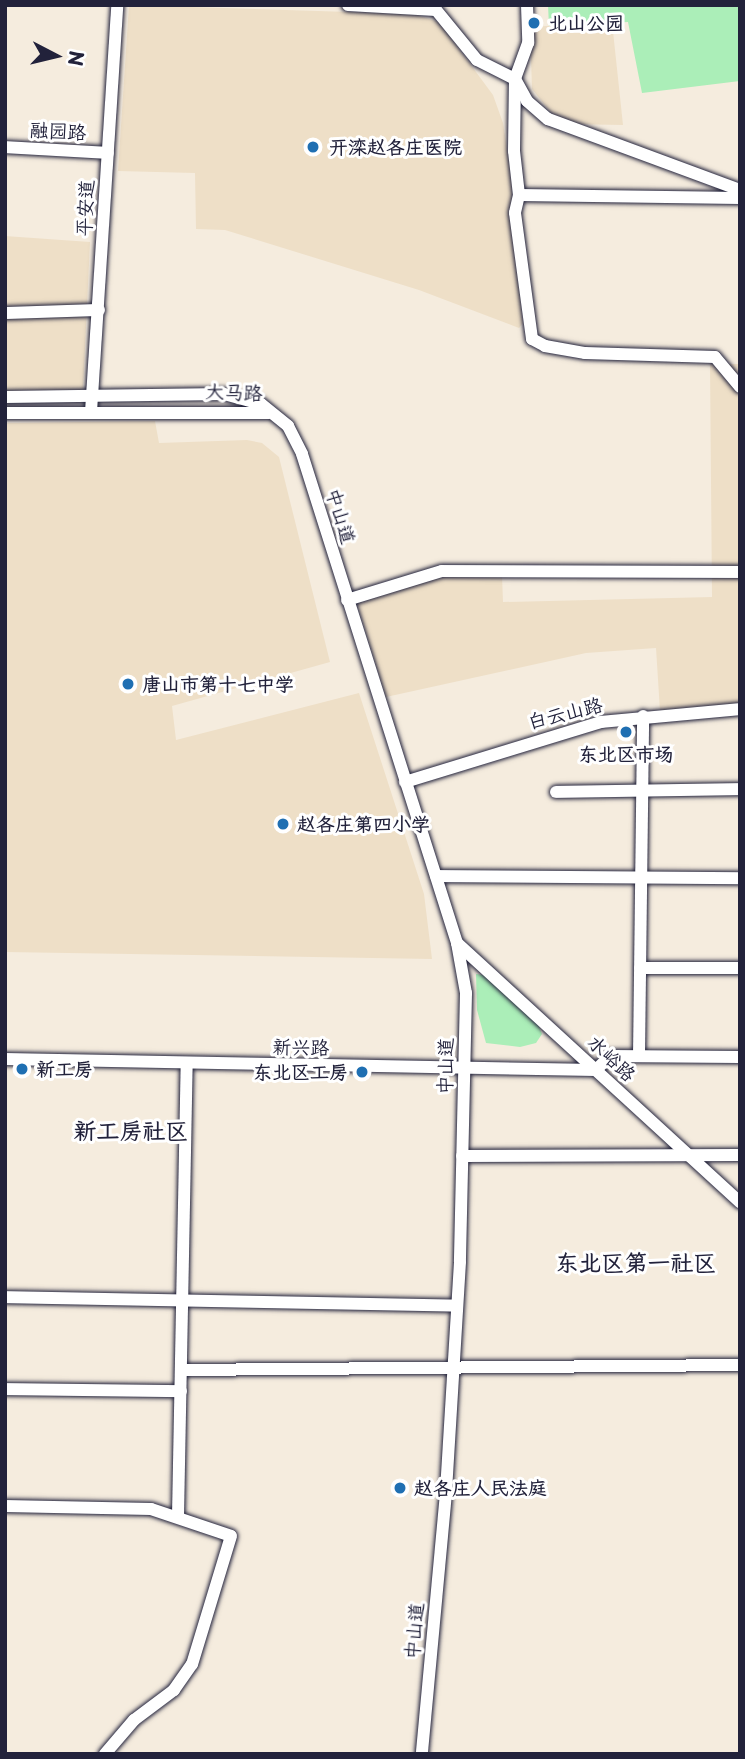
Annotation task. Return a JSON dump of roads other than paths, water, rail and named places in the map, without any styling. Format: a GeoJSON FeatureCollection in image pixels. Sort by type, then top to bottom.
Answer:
{"type":"FeatureCollection","features":[{"type":"Feature","properties":{"kind":"street","name":"平安道"},"geometry":{"type":"LineString","coordinates":[[91,412],[117,5]]}},
{"type":"Feature","properties":{"kind":"street"},"geometry":{"type":"LineString","coordinates":[[348,5],[434,8],[477,60],[515,79],[527,101],[566,129],[740,190]]}},
{"type":"Feature","properties":{"kind":"street"},"geometry":{"type":"LineString","coordinates":[[527,5],[528,43],[515,79],[514,150],[519,195],[515,213],[532,339],[545,346],[585,352],[716,357],[740,387]]}},
{"type":"Feature","properties":{"kind":"street","name":"融园路"},"geometry":{"type":"LineString","coordinates":[[5,147],[108,153]]}},
{"type":"Feature","properties":{"kind":"street"},"geometry":{"type":"LineString","coordinates":[[519,195],[740,198]]}},
{"type":"Feature","properties":{"kind":"street"},"geometry":{"type":"LineString","coordinates":[[5,313],[99,310]]}},
{"type":"Feature","properties":{"kind":"street","name":"大马路"},"geometry":{"type":"LineString","coordinates":[[5,397],[224,394],[243,397],[273,413]]}},
{"type":"Feature","properties":{"kind":"street","name":"大马路"},"geometry":{"type":"LineString","coordinates":[[5,413],[247,410],[273,413]]}},
{"type":"Feature","properties":{"kind":"street","name":"中山道"},"geometry":{"type":"LineString","coordinates":[[273,413],[288,426],[302,454],[457,943],[466,993],[454,1370],[422,1754]]}},
{"type":"Feature","properties":{"kind":"street"},"geometry":{"type":"LineString","coordinates":[[347,600],[442,571],[740,572]]}},
{"type":"Feature","properties":{"kind":"street","name":"白云山路"},"geometry":{"type":"LineString","coordinates":[[405,782],[530,741],[643,716],[740,709]]}},
{"type":"Feature","properties":{"kind":"street"},"geometry":{"type":"LineString","coordinates":[[639,1056],[643,716]]}},
{"type":"Feature","properties":{"kind":"street"},"geometry":{"type":"LineString","coordinates":[[556,792],[642,791],[662,787],[740,789]]}},
{"type":"Feature","properties":{"kind":"street"},"geometry":{"type":"LineString","coordinates":[[436,876],[740,878]]}},
{"type":"Feature","properties":{"kind":"street","name":"水峪路"},"geometry":{"type":"LineString","coordinates":[[457,943],[740,1202]]}},
{"type":"Feature","properties":{"kind":"street"},"geometry":{"type":"LineString","coordinates":[[640,968],[740,968]]}},
{"type":"Feature","properties":{"kind":"street"},"geometry":{"type":"LineString","coordinates":[[596,1070],[610,1056],[740,1057]]}},
{"type":"Feature","properties":{"kind":"street","name":"新兴路"},"geometry":{"type":"LineString","coordinates":[[5,1059],[187,1065],[596,1070]]}},
{"type":"Feature","properties":{"kind":"street"},"geometry":{"type":"LineString","coordinates":[[178,1516],[187,1065]]}},
{"type":"Feature","properties":{"kind":"street"},"geometry":{"type":"LineString","coordinates":[[462,1156],[740,1155]]}},
{"type":"Feature","properties":{"kind":"street"},"geometry":{"type":"LineString","coordinates":[[5,1297],[457,1306]]}},
{"type":"Feature","properties":{"kind":"street"},"geometry":{"type":"LineString","coordinates":[[181,1370],[454,1370],[740,1365]]}},
{"type":"Feature","properties":{"kind":"street"},"geometry":{"type":"LineString","coordinates":[[5,1389],[181,1391]]}},
{"type":"Feature","properties":{"kind":"street"},"geometry":{"type":"LineString","coordinates":[[5,1506],[151,1509],[231,1536],[192,1664],[174,1690],[134,1720],[105,1754]]}},
{"type":"Feature","properties":{"kind":"place","name":"北山公园"},"geometry":{"type":"Point","coordinates":[534,23]}},
{"type":"Feature","properties":{"kind":"place","name":"开滦赵各庄医院"},"geometry":{"type":"Point","coordinates":[313,147]}},
{"type":"Feature","properties":{"kind":"place","name":"唐山市第十七中学"},"geometry":{"type":"Point","coordinates":[128,684]}},
{"type":"Feature","properties":{"kind":"place","name":"东北区市场"},"geometry":{"type":"Point","coordinates":[626,732]}},
{"type":"Feature","properties":{"kind":"place","name":"赵各庄第四小学"},"geometry":{"type":"Point","coordinates":[283,824]}},
{"type":"Feature","properties":{"kind":"place","name":"新工房"},"geometry":{"type":"Point","coordinates":[22,1069]}},
{"type":"Feature","properties":{"kind":"place","name":"东北区工房"},"geometry":{"type":"Point","coordinates":[362,1072]}},
{"type":"Feature","properties":{"kind":"place","name":"赵各庄人民法庭"},"geometry":{"type":"Point","coordinates":[400,1488]}},
{"type":"Feature","properties":{"kind":"district","name":"新工房社区"},"geometry":{"type":"Point","coordinates":[131,1130]}},
{"type":"Feature","properties":{"kind":"district","name":"东北区第一社区"},"geometry":{"type":"Point","coordinates":[636,1262]}}]}
